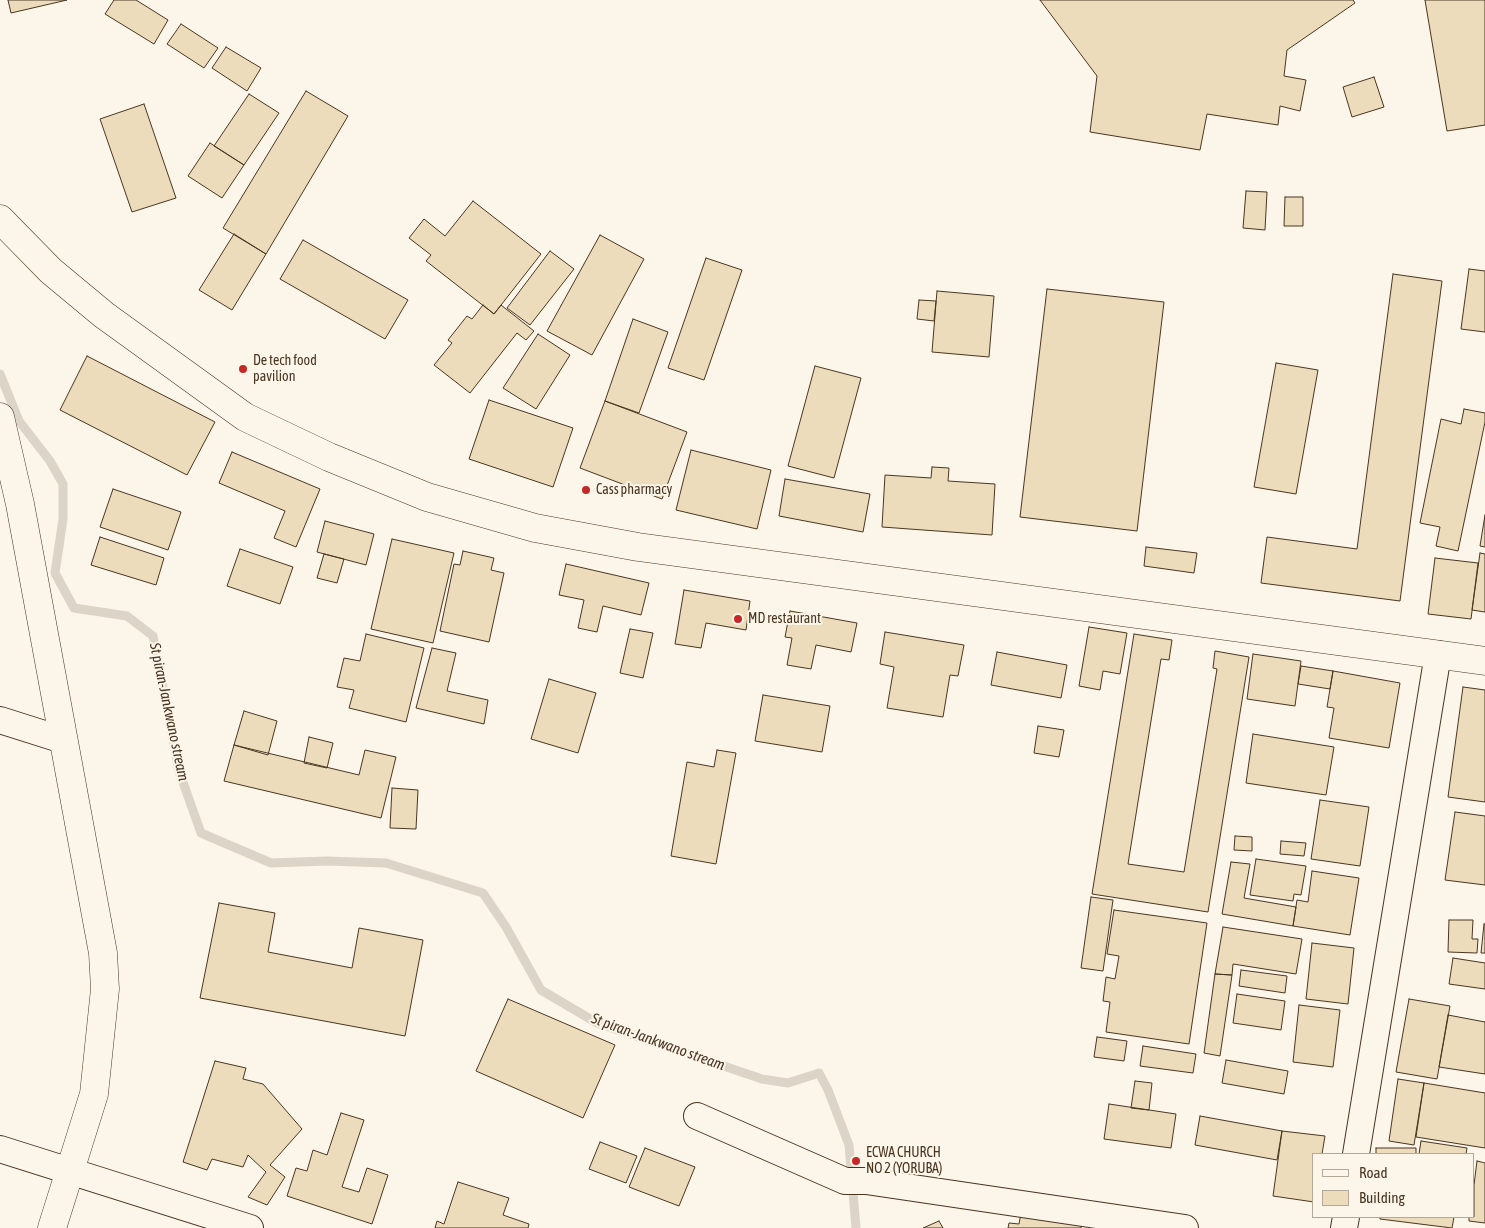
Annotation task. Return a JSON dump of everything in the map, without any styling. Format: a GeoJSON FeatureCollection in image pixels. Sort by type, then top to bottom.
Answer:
{"type":"FeatureCollection","features":[{"type":"Feature","properties":{"kind":"street"},"geometry":{"type":"LineString","coordinates":[[0,219],[52,272],[104,315],[245,417],[329,457],[427,497],[535,528],[638,547],[1485,661]]}},
{"type":"Feature","properties":{"kind":"street"},"geometry":{"type":"LineString","coordinates":[[0,417],[10,500],[62,740],[103,953],[105,989],[94,1094],[52,1228]]}},
{"type":"Feature","properties":{"kind":"street"},"geometry":{"type":"LineString","coordinates":[[1356,1153],[1438,654]]}},
{"type":"Feature","properties":{"kind":"street"},"geometry":{"type":"LineString","coordinates":[[0,720],[62,740]]}},
{"type":"Feature","properties":{"kind":"street"},"geometry":{"type":"LineString","coordinates":[[697,1116],[855,1181],[1185,1228]]}},
{"type":"Feature","properties":{"kind":"street"},"geometry":{"type":"LineString","coordinates":[[0,1149],[250,1228]]}},
{"type":"Feature","properties":{"kind":"building"},"geometry":{"type":"Polygon","coordinates":[[[8,0],[67,0],[11,13],[8,0]]]}},
{"type":"Feature","properties":{"kind":"building"},"geometry":{"type":"Polygon","coordinates":[[[114,0],[136,0],[168,20],[154,44],[105,14],[114,0]]]}},
{"type":"Feature","properties":{"kind":"building"},"geometry":{"type":"Polygon","coordinates":[[[1040,0],[1353,0],[1355,3],[1287,50],[1284,76],[1306,80],[1300,111],[1280,106],[1278,125],[1207,114],[1200,150],[1090,132],[1097,76],[1040,0]]]}},
{"type":"Feature","properties":{"kind":"building"},"geometry":{"type":"Polygon","coordinates":[[[1425,0],[1485,0],[1485,125],[1447,131],[1425,0]]]}},
{"type":"Feature","properties":{"kind":"building"},"geometry":{"type":"Polygon","coordinates":[[[181,24],[218,48],[204,68],[167,44],[181,24]]]}},
{"type":"Feature","properties":{"kind":"building"},"geometry":{"type":"Polygon","coordinates":[[[226,47],[261,68],[247,91],[212,68],[226,47]]]}},
{"type":"Feature","properties":{"kind":"building"},"geometry":{"type":"Polygon","coordinates":[[[1374,77],[1384,107],[1352,117],[1343,87],[1374,77]]]}},
{"type":"Feature","properties":{"kind":"building"},"geometry":{"type":"Polygon","coordinates":[[[306,91],[348,116],[266,254],[223,228],[306,91]]]}},
{"type":"Feature","properties":{"kind":"building"},"geometry":{"type":"Polygon","coordinates":[[[249,94],[279,113],[244,165],[214,146],[249,94]]]}},
{"type":"Feature","properties":{"kind":"building"},"geometry":{"type":"Polygon","coordinates":[[[144,104],[176,198],[132,212],[100,119],[144,104]]]}},
{"type":"Feature","properties":{"kind":"building"},"geometry":{"type":"Polygon","coordinates":[[[210,143],[244,165],[222,198],[188,176],[210,143]]]}},
{"type":"Feature","properties":{"kind":"building"},"geometry":{"type":"Polygon","coordinates":[[[1246,191],[1267,192],[1265,230],[1243,228],[1246,191]]]}},
{"type":"Feature","properties":{"kind":"building"},"geometry":{"type":"Polygon","coordinates":[[[1285,197],[1303,197],[1303,226],[1284,226],[1285,197]]]}},
{"type":"Feature","properties":{"kind":"building"},"geometry":{"type":"Polygon","coordinates":[[[473,201],[541,254],[494,314],[426,261],[431,255],[409,238],[424,219],[445,236],[473,201]]]}},
{"type":"Feature","properties":{"kind":"building"},"geometry":{"type":"Polygon","coordinates":[[[234,234],[266,254],[232,310],[199,290],[234,234]]]}},
{"type":"Feature","properties":{"kind":"building"},"geometry":{"type":"Polygon","coordinates":[[[600,235],[644,259],[592,355],[547,331],[600,235]]]}},
{"type":"Feature","properties":{"kind":"building"},"geometry":{"type":"Polygon","coordinates":[[[303,240],[408,300],[385,339],[280,279],[303,240]]]}},
{"type":"Feature","properties":{"kind":"building"},"geometry":{"type":"Polygon","coordinates":[[[550,251],[574,269],[530,325],[507,308],[550,251]]]}},
{"type":"Feature","properties":{"kind":"building"},"geometry":{"type":"Polygon","coordinates":[[[706,258],[742,270],[704,380],[668,368],[706,258]]]}},
{"type":"Feature","properties":{"kind":"building"},"geometry":{"type":"Polygon","coordinates":[[[1469,269],[1485,271],[1485,332],[1461,329],[1469,269]]]}},
{"type":"Feature","properties":{"kind":"building"},"geometry":{"type":"Polygon","coordinates":[[[1393,274],[1442,281],[1400,601],[1261,583],[1267,537],[1357,549],[1393,274]]]}},
{"type":"Feature","properties":{"kind":"building"},"geometry":{"type":"Polygon","coordinates":[[[1047,289],[1164,302],[1137,531],[1020,517],[1047,289]]]}},
{"type":"Feature","properties":{"kind":"building"},"geometry":{"type":"Polygon","coordinates":[[[937,291],[994,296],[989,357],[932,352],[937,291]]]}},
{"type":"Feature","properties":{"kind":"building"},"geometry":{"type":"Polygon","coordinates":[[[919,300],[936,301],[934,321],[917,319],[919,300]]]}},
{"type":"Feature","properties":{"kind":"building"},"geometry":{"type":"Polygon","coordinates":[[[483,305],[494,314],[501,305],[534,331],[526,340],[517,333],[470,393],[434,365],[452,343],[448,340],[467,316],[472,319],[483,305]]]}},
{"type":"Feature","properties":{"kind":"building"},"geometry":{"type":"Polygon","coordinates":[[[633,319],[668,332],[639,413],[605,401],[633,319]]]}},
{"type":"Feature","properties":{"kind":"building"},"geometry":{"type":"Polygon","coordinates":[[[538,334],[570,355],[536,409],[503,388],[538,334]]]}},
{"type":"Feature","properties":{"kind":"building"},"geometry":{"type":"Polygon","coordinates":[[[87,356],[215,422],[187,475],[60,410],[87,356]]]}},
{"type":"Feature","properties":{"kind":"building"},"geometry":{"type":"Polygon","coordinates":[[[1276,363],[1318,370],[1296,494],[1254,487],[1276,363]]]}},
{"type":"Feature","properties":{"kind":"building"},"geometry":{"type":"Polygon","coordinates":[[[815,366],[861,378],[834,478],[788,466],[815,366]]]}},
{"type":"Feature","properties":{"kind":"building"},"geometry":{"type":"Polygon","coordinates":[[[489,400],[573,428],[553,487],[469,459],[489,400]]]}},
{"type":"Feature","properties":{"kind":"building"},"geometry":{"type":"Polygon","coordinates":[[[605,401],[687,432],[662,499],[580,468],[605,401]]]}},
{"type":"Feature","properties":{"kind":"building"},"geometry":{"type":"Polygon","coordinates":[[[1464,409],[1485,413],[1485,422],[1458,551],[1436,546],[1440,527],[1420,523],[1441,419],[1461,424],[1464,409]]]}},
{"type":"Feature","properties":{"kind":"building"},"geometry":{"type":"Polygon","coordinates":[[[691,450],[771,470],[757,529],[676,510],[691,450]]]}},
{"type":"Feature","properties":{"kind":"building"},"geometry":{"type":"Polygon","coordinates":[[[232,452],[320,489],[296,547],[274,538],[285,511],[219,483],[232,452]]]}},
{"type":"Feature","properties":{"kind":"building"},"geometry":{"type":"Polygon","coordinates":[[[932,467],[949,468],[948,481],[995,484],[992,535],[882,527],[885,475],[931,478],[932,467]]]}},
{"type":"Feature","properties":{"kind":"building"},"geometry":{"type":"Polygon","coordinates":[[[785,479],[870,494],[863,532],[779,516],[785,479]]]}},
{"type":"Feature","properties":{"kind":"building"},"geometry":{"type":"Polygon","coordinates":[[[113,489],[181,512],[168,550],[100,527],[113,489]]]}},
{"type":"Feature","properties":{"kind":"building"},"geometry":{"type":"Polygon","coordinates":[[[1485,515],[1485,547],[1480,546],[1485,515]]]}},
{"type":"Feature","properties":{"kind":"building"},"geometry":{"type":"Polygon","coordinates":[[[325,521],[374,534],[366,565],[317,552],[325,521]]]}},
{"type":"Feature","properties":{"kind":"building"},"geometry":{"type":"Polygon","coordinates":[[[100,537],[164,558],[156,585],[91,565],[100,537]]]}},
{"type":"Feature","properties":{"kind":"building"},"geometry":{"type":"Polygon","coordinates":[[[392,539],[454,553],[433,643],[371,629],[392,539]]]}},
{"type":"Feature","properties":{"kind":"building"},"geometry":{"type":"Polygon","coordinates":[[[1146,547],[1197,553],[1194,573],[1144,566],[1146,547]]]}},
{"type":"Feature","properties":{"kind":"building"},"geometry":{"type":"Polygon","coordinates":[[[240,549],[293,567],[280,604],[227,586],[240,549]]]}},
{"type":"Feature","properties":{"kind":"building"},"geometry":{"type":"Polygon","coordinates":[[[463,551],[494,558],[491,570],[504,573],[489,642],[440,631],[454,564],[460,565],[463,551]]]}},
{"type":"Feature","properties":{"kind":"building"},"geometry":{"type":"Polygon","coordinates":[[[1480,553],[1485,554],[1485,612],[1472,610],[1480,553]]]}},
{"type":"Feature","properties":{"kind":"building"},"geometry":{"type":"Polygon","coordinates":[[[324,554],[344,559],[337,583],[317,578],[324,554]]]}},
{"type":"Feature","properties":{"kind":"building"},"geometry":{"type":"Polygon","coordinates":[[[1435,558],[1478,563],[1471,619],[1428,614],[1435,558]]]}},
{"type":"Feature","properties":{"kind":"building"},"geometry":{"type":"Polygon","coordinates":[[[566,564],[649,583],[641,615],[603,606],[597,632],[578,628],[584,600],[559,595],[566,564]]]}},
{"type":"Feature","properties":{"kind":"building"},"geometry":{"type":"Polygon","coordinates":[[[684,590],[750,601],[746,630],[706,623],[701,648],[675,644],[684,590]]]}},
{"type":"Feature","properties":{"kind":"building"},"geometry":{"type":"Polygon","coordinates":[[[790,611],[857,623],[851,652],[816,645],[811,669],[787,665],[792,638],[785,637],[790,611]]]}},
{"type":"Feature","properties":{"kind":"building"},"geometry":{"type":"Polygon","coordinates":[[[1089,627],[1127,633],[1120,674],[1103,671],[1100,690],[1079,686],[1089,627]]]}},
{"type":"Feature","properties":{"kind":"building"},"geometry":{"type":"Polygon","coordinates":[[[630,629],[653,633],[643,678],[620,673],[630,629]]]}},
{"type":"Feature","properties":{"kind":"building"},"geometry":{"type":"Polygon","coordinates":[[[885,632],[964,645],[958,676],[950,675],[943,717],[887,708],[894,667],[880,664],[885,632]]]}},
{"type":"Feature","properties":{"kind":"building"},"geometry":{"type":"Polygon","coordinates":[[[366,634],[424,648],[406,722],[349,708],[354,690],[337,687],[344,658],[360,661],[366,634]]]}},
{"type":"Feature","properties":{"kind":"building"},"geometry":{"type":"Polygon","coordinates":[[[1134,634],[1172,640],[1169,660],[1161,659],[1128,864],[1184,872],[1217,669],[1213,668],[1215,651],[1249,657],[1208,912],[1092,894],[1134,634]]]}},
{"type":"Feature","properties":{"kind":"building"},"geometry":{"type":"Polygon","coordinates":[[[432,648],[456,653],[447,691],[488,700],[484,724],[416,708],[432,648]]]}},
{"type":"Feature","properties":{"kind":"building"},"geometry":{"type":"Polygon","coordinates":[[[997,652],[1067,665],[1061,698],[991,685],[997,652]]]}},
{"type":"Feature","properties":{"kind":"building"},"geometry":{"type":"Polygon","coordinates":[[[1253,654],[1301,661],[1295,706],[1247,699],[1253,654]]]}},
{"type":"Feature","properties":{"kind":"building"},"geometry":{"type":"Polygon","coordinates":[[[1301,666],[1333,671],[1330,689],[1298,684],[1301,666]]]}},
{"type":"Feature","properties":{"kind":"building"},"geometry":{"type":"Polygon","coordinates":[[[1333,671],[1400,683],[1389,748],[1329,738],[1334,708],[1327,707],[1333,671]]]}},
{"type":"Feature","properties":{"kind":"building"},"geometry":{"type":"Polygon","coordinates":[[[549,679],[596,693],[578,753],[531,739],[549,679]]]}},
{"type":"Feature","properties":{"kind":"building"},"geometry":{"type":"Polygon","coordinates":[[[1463,687],[1485,690],[1485,802],[1448,797],[1463,687]]]}},
{"type":"Feature","properties":{"kind":"building"},"geometry":{"type":"Polygon","coordinates":[[[763,695],[830,706],[822,752],[755,741],[763,695]]]}},
{"type":"Feature","properties":{"kind":"building"},"geometry":{"type":"Polygon","coordinates":[[[244,711],[277,721],[268,755],[234,745],[244,711]]]}},
{"type":"Feature","properties":{"kind":"building"},"geometry":{"type":"Polygon","coordinates":[[[1038,726],[1064,730],[1059,757],[1034,753],[1038,726]]]}},
{"type":"Feature","properties":{"kind":"building"},"geometry":{"type":"Polygon","coordinates":[[[1253,734],[1334,747],[1326,795],[1246,783],[1253,734]]]}},
{"type":"Feature","properties":{"kind":"building"},"geometry":{"type":"Polygon","coordinates":[[[309,737],[333,743],[327,768],[304,763],[309,737]]]}},
{"type":"Feature","properties":{"kind":"building"},"geometry":{"type":"Polygon","coordinates":[[[234,745],[359,775],[365,750],[396,757],[381,818],[224,781],[234,745]]]}},
{"type":"Feature","properties":{"kind":"building"},"geometry":{"type":"Polygon","coordinates":[[[717,750],[736,753],[716,864],[671,856],[687,762],[714,767],[717,750]]]}},
{"type":"Feature","properties":{"kind":"building"},"geometry":{"type":"Polygon","coordinates":[[[392,788],[418,790],[416,829],[390,828],[392,788]]]}},
{"type":"Feature","properties":{"kind":"building"},"geometry":{"type":"Polygon","coordinates":[[[1320,800],[1369,807],[1360,866],[1311,859],[1320,800]]]}},
{"type":"Feature","properties":{"kind":"building"},"geometry":{"type":"Polygon","coordinates":[[[1455,812],[1485,816],[1485,885],[1445,880],[1455,812]]]}},
{"type":"Feature","properties":{"kind":"building"},"geometry":{"type":"Polygon","coordinates":[[[1235,836],[1252,837],[1252,851],[1234,850],[1235,836]]]}},
{"type":"Feature","properties":{"kind":"building"},"geometry":{"type":"Polygon","coordinates":[[[1281,841],[1306,843],[1304,856],[1280,854],[1281,841]]]}},
{"type":"Feature","properties":{"kind":"building"},"geometry":{"type":"Polygon","coordinates":[[[1256,859],[1306,866],[1301,895],[1294,894],[1293,901],[1250,895],[1256,859]]]}},
{"type":"Feature","properties":{"kind":"building"},"geometry":{"type":"Polygon","coordinates":[[[1231,862],[1250,864],[1244,898],[1296,907],[1293,926],[1222,914],[1231,862]]]}},
{"type":"Feature","properties":{"kind":"building"},"geometry":{"type":"Polygon","coordinates":[[[1312,871],[1359,878],[1350,935],[1293,926],[1297,900],[1308,902],[1312,871]]]}},
{"type":"Feature","properties":{"kind":"building"},"geometry":{"type":"Polygon","coordinates":[[[1091,897],[1113,900],[1103,971],[1081,968],[1091,897]]]}},
{"type":"Feature","properties":{"kind":"building"},"geometry":{"type":"Polygon","coordinates":[[[219,903],[275,913],[268,952],[352,968],[359,928],[423,940],[405,1036],[200,998],[219,903]]]}},
{"type":"Feature","properties":{"kind":"building"},"geometry":{"type":"Polygon","coordinates":[[[1114,910],[1207,923],[1189,1044],[1106,1032],[1110,1002],[1103,1001],[1106,977],[1115,979],[1119,956],[1107,954],[1114,910]]]}},
{"type":"Feature","properties":{"kind":"building"},"geometry":{"type":"Polygon","coordinates":[[[1449,920],[1473,920],[1472,939],[1478,939],[1477,953],[1448,952],[1449,920]]]}},
{"type":"Feature","properties":{"kind":"building"},"geometry":{"type":"Polygon","coordinates":[[[1484,924],[1485,953],[1481,953],[1484,924]]]}},
{"type":"Feature","properties":{"kind":"building"},"geometry":{"type":"Polygon","coordinates":[[[1223,927],[1302,939],[1296,974],[1233,964],[1232,975],[1215,974],[1223,927]]]}},
{"type":"Feature","properties":{"kind":"building"},"geometry":{"type":"Polygon","coordinates":[[[1312,943],[1354,948],[1348,1004],[1306,999],[1312,943]]]}},
{"type":"Feature","properties":{"kind":"building"},"geometry":{"type":"Polygon","coordinates":[[[1453,958],[1485,963],[1485,989],[1449,984],[1453,958]]]}},
{"type":"Feature","properties":{"kind":"building"},"geometry":{"type":"Polygon","coordinates":[[[1241,970],[1287,976],[1285,993],[1239,986],[1241,970]]]}},
{"type":"Feature","properties":{"kind":"building"},"geometry":{"type":"Polygon","coordinates":[[[1215,974],[1232,975],[1220,1056],[1204,1053],[1215,974]]]}},
{"type":"Feature","properties":{"kind":"building"},"geometry":{"type":"Polygon","coordinates":[[[1237,994],[1285,1001],[1281,1030],[1233,1023],[1237,994]]]}},
{"type":"Feature","properties":{"kind":"building"},"geometry":{"type":"Polygon","coordinates":[[[508,999],[615,1045],[583,1118],[476,1071],[508,999]]]}},
{"type":"Feature","properties":{"kind":"building"},"geometry":{"type":"Polygon","coordinates":[[[1409,999],[1450,1006],[1437,1079],[1396,1072],[1409,999]]]}},
{"type":"Feature","properties":{"kind":"building"},"geometry":{"type":"Polygon","coordinates":[[[1299,1005],[1340,1010],[1333,1067],[1293,1062],[1299,1005]]]}},
{"type":"Feature","properties":{"kind":"building"},"geometry":{"type":"Polygon","coordinates":[[[1448,1015],[1485,1022],[1485,1074],[1439,1067],[1448,1015]]]}},
{"type":"Feature","properties":{"kind":"building"},"geometry":{"type":"Polygon","coordinates":[[[1097,1037],[1127,1041],[1124,1061],[1094,1057],[1097,1037]]]}},
{"type":"Feature","properties":{"kind":"building"},"geometry":{"type":"Polygon","coordinates":[[[1143,1046],[1196,1054],[1193,1073],[1140,1066],[1143,1046]]]}},
{"type":"Feature","properties":{"kind":"building"},"geometry":{"type":"Polygon","coordinates":[[[1226,1060],[1288,1071],[1284,1094],[1222,1083],[1226,1060]]]}},
{"type":"Feature","properties":{"kind":"building"},"geometry":{"type":"Polygon","coordinates":[[[215,1061],[246,1068],[243,1079],[263,1084],[302,1129],[270,1165],[285,1177],[267,1205],[248,1197],[266,1172],[248,1155],[243,1167],[212,1159],[207,1170],[183,1162],[215,1061]]]}},
{"type":"Feature","properties":{"kind":"building"},"geometry":{"type":"Polygon","coordinates":[[[1398,1079],[1424,1083],[1414,1145],[1389,1141],[1398,1079]]]}},
{"type":"Feature","properties":{"kind":"building"},"geometry":{"type":"Polygon","coordinates":[[[1135,1081],[1152,1083],[1149,1110],[1131,1108],[1135,1081]]]}},
{"type":"Feature","properties":{"kind":"building"},"geometry":{"type":"Polygon","coordinates":[[[1424,1083],[1485,1093],[1485,1148],[1416,1137],[1424,1083]]]}},
{"type":"Feature","properties":{"kind":"building"},"geometry":{"type":"Polygon","coordinates":[[[1109,1104],[1176,1114],[1171,1148],[1104,1139],[1109,1104]]]}},
{"type":"Feature","properties":{"kind":"building"},"geometry":{"type":"Polygon","coordinates":[[[341,1113],[364,1120],[342,1187],[359,1192],[367,1168],[388,1175],[372,1224],[287,1196],[296,1168],[307,1171],[313,1150],[327,1155],[341,1113]]]}},
{"type":"Feature","properties":{"kind":"building"},"geometry":{"type":"Polygon","coordinates":[[[1200,1116],[1282,1131],[1277,1160],[1195,1145],[1200,1116]]]}},
{"type":"Feature","properties":{"kind":"building"},"geometry":{"type":"Polygon","coordinates":[[[1282,1131],[1325,1136],[1322,1153],[1312,1153],[1312,1202],[1273,1196],[1282,1131]]]}},
{"type":"Feature","properties":{"kind":"building"},"geometry":{"type":"Polygon","coordinates":[[[1421,1141],[1467,1148],[1466,1153],[1419,1153],[1421,1141]]]}},
{"type":"Feature","properties":{"kind":"building"},"geometry":{"type":"Polygon","coordinates":[[[600,1142],[637,1156],[626,1183],[589,1169],[600,1142]]]}},
{"type":"Feature","properties":{"kind":"building"},"geometry":{"type":"Polygon","coordinates":[[[645,1148],[695,1167],[679,1206],[629,1187],[645,1148]]]}},
{"type":"Feature","properties":{"kind":"building"},"geometry":{"type":"Polygon","coordinates":[[[1376,1148],[1416,1148],[1416,1153],[1376,1153],[1376,1148]]]}},
{"type":"Feature","properties":{"kind":"building"},"geometry":{"type":"Polygon","coordinates":[[[1477,1161],[1485,1163],[1485,1223],[1469,1221],[1469,1218],[1475,1218],[1477,1161]]]}},
{"type":"Feature","properties":{"kind":"building"},"geometry":{"type":"Polygon","coordinates":[[[458,1182],[509,1198],[503,1215],[529,1224],[528,1228],[435,1228],[437,1221],[444,1224],[458,1182]]]}},
{"type":"Feature","properties":{"kind":"building"},"geometry":{"type":"Polygon","coordinates":[[[1021,1213],[1082,1223],[1081,1228],[1008,1228],[1009,1223],[1019,1224],[1021,1213]]]}},
{"type":"Feature","properties":{"kind":"building"},"geometry":{"type":"Polygon","coordinates":[[[1380,1218],[1454,1218],[1452,1228],[1380,1218]]]}},
{"type":"Feature","properties":{"kind":"building"},"geometry":{"type":"Polygon","coordinates":[[[939,1221],[943,1228],[923,1228],[939,1221]]]}},
{"type":"Feature","properties":{"kind":"waterway","name":"St piran-Jankwano stream"},"geometry":{"type":"LineString","coordinates":[[0,374],[19,421],[50,461],[63,484],[63,519],[55,573],[74,608],[127,616],[153,636],[179,771],[201,833],[271,863],[327,861],[386,863],[483,893],[506,927],[541,990],[597,1023],[762,1079],[788,1083],[819,1073],[828,1090],[849,1145],[856,1228]]}},
{"type":"Feature","properties":{"kind":"place","name":"De tech food pavilion"},"geometry":{"type":"Point","coordinates":[243,369]}},
{"type":"Feature","properties":{"kind":"place","name":"Cass pharmacy"},"geometry":{"type":"Point","coordinates":[586,490]}},
{"type":"Feature","properties":{"kind":"place","name":"MD restaurant"},"geometry":{"type":"Point","coordinates":[738,619]}},
{"type":"Feature","properties":{"kind":"place","name":"ECWA CHURCH NO 2 (YORUBA)"},"geometry":{"type":"Point","coordinates":[856,1161]}}]}
